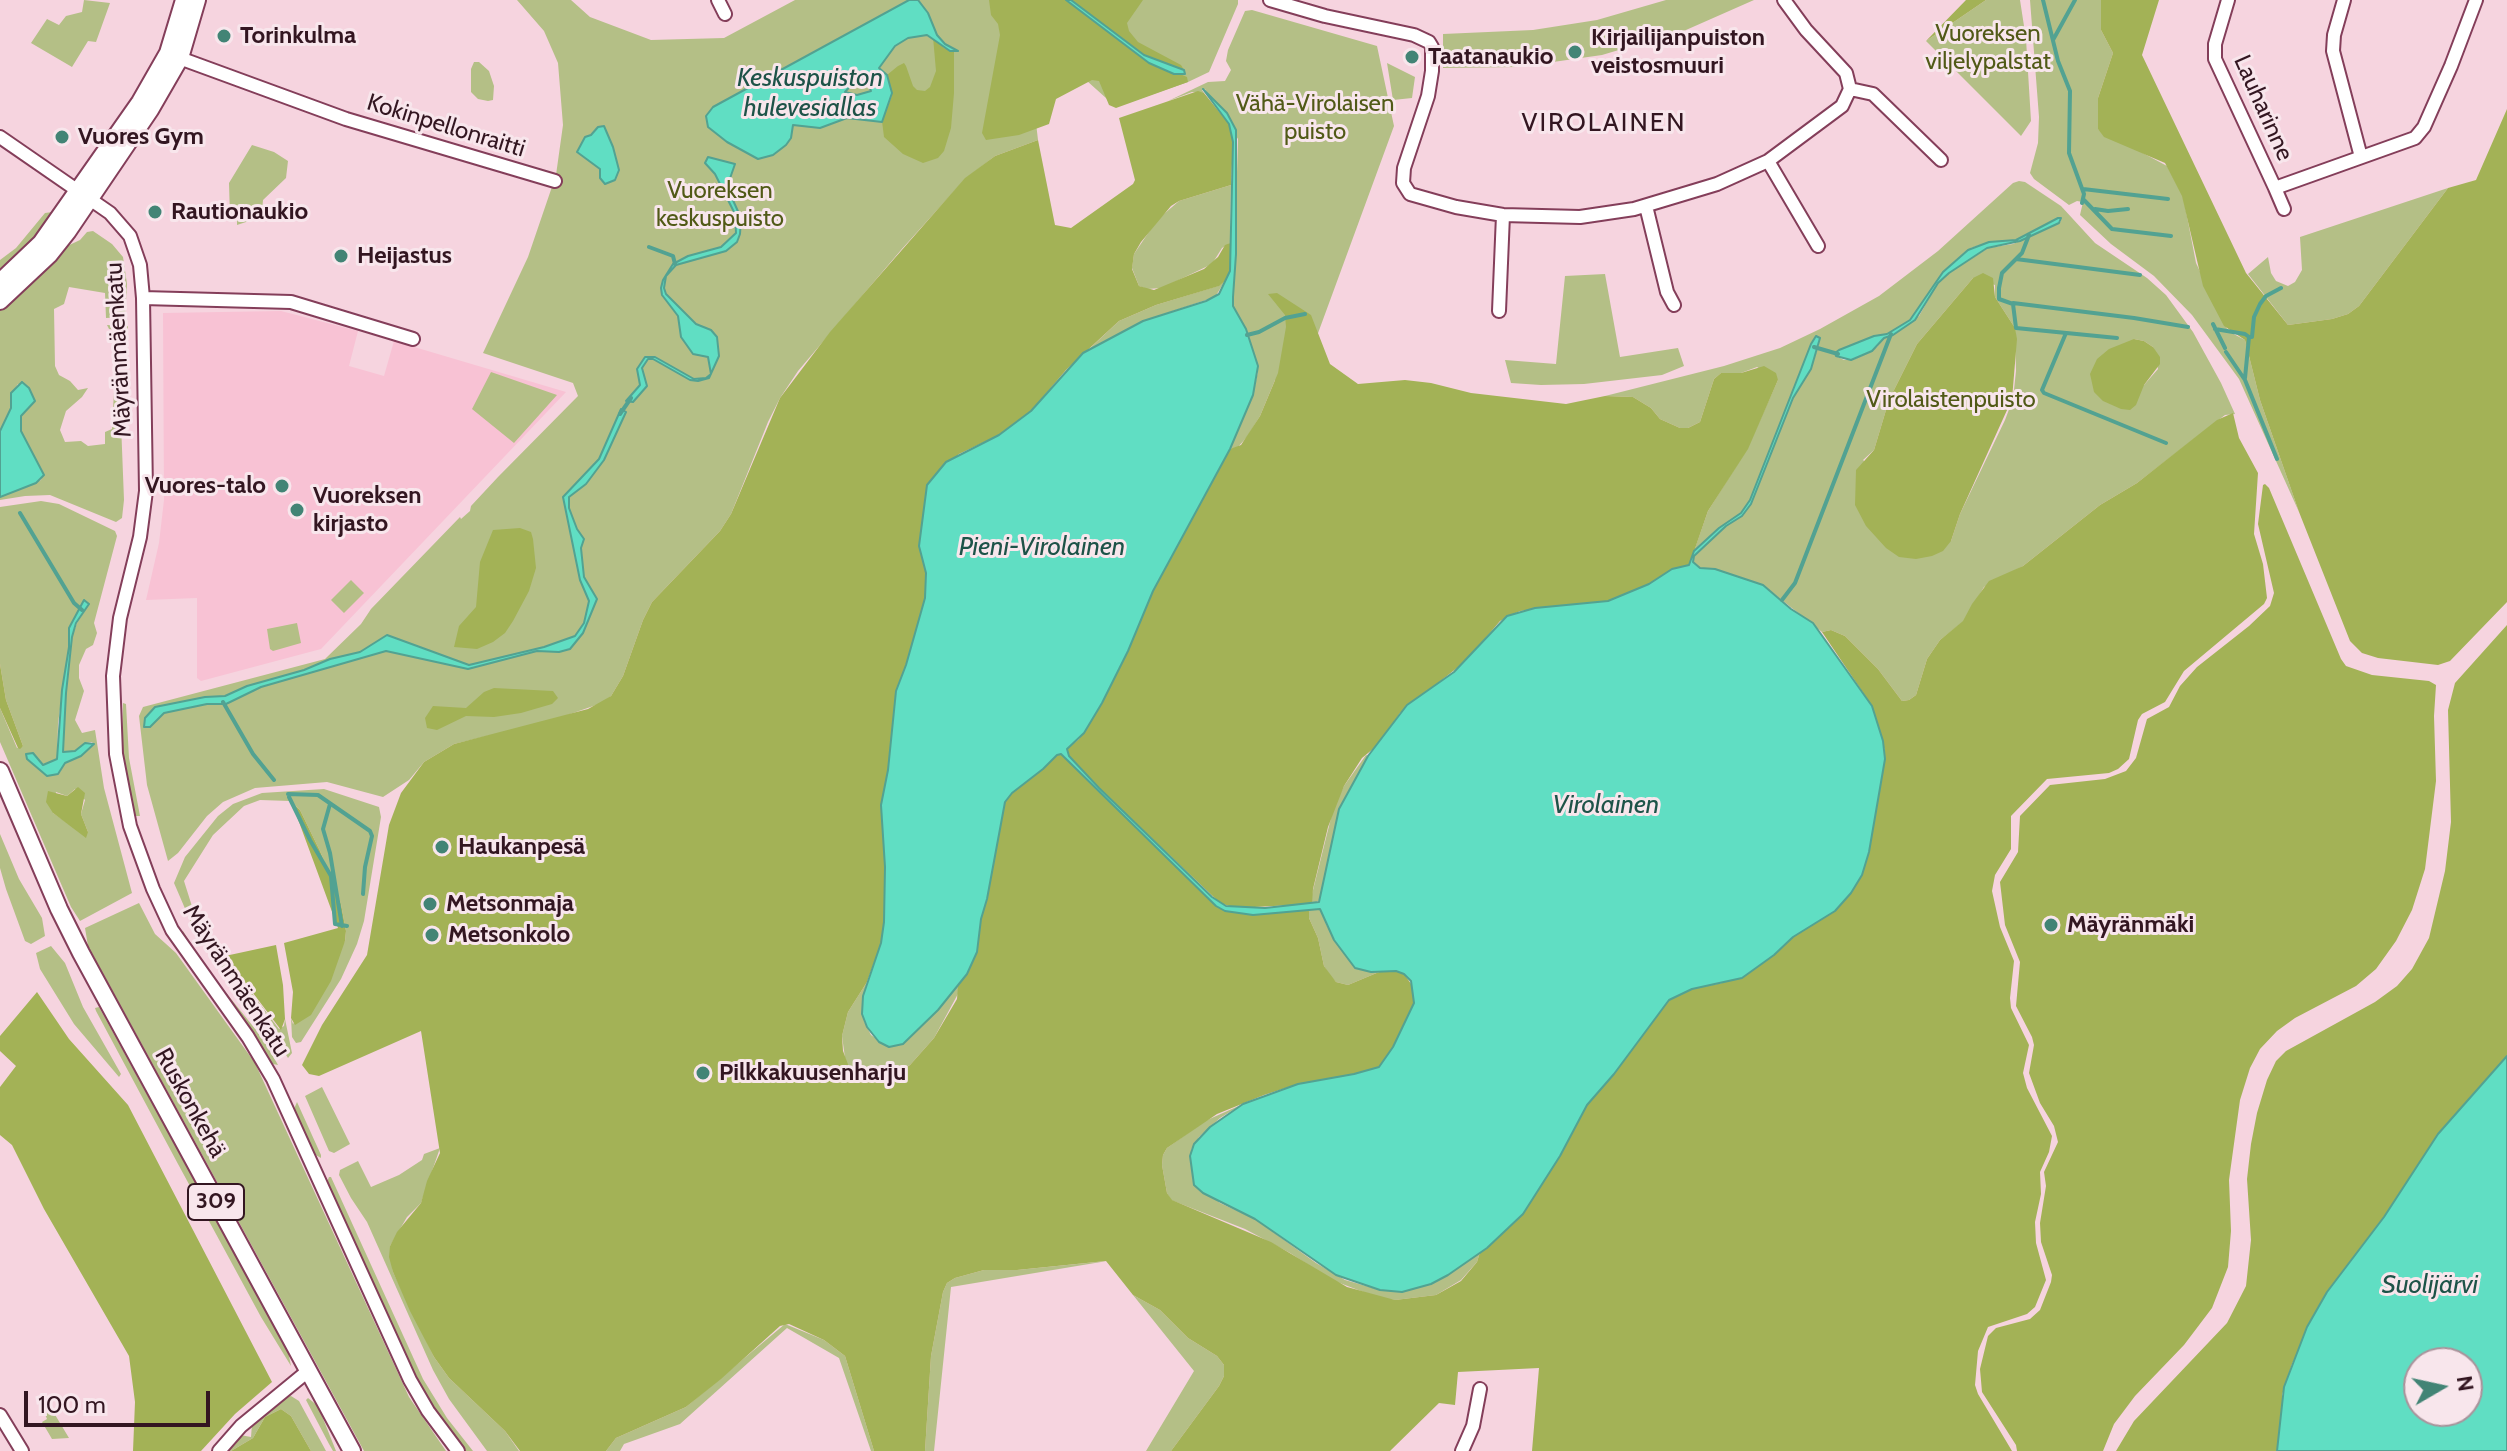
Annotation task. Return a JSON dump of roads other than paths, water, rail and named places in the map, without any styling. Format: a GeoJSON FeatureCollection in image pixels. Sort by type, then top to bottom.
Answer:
{"type":"FeatureCollection","features":[{"type":"Feature","properties":{"kind":"main road"},"geometry":{"type":"LineString","coordinates":[[174,56],[184,0]]}},
{"type":"Feature","properties":{"kind":"main road"},"geometry":{"type":"LineString","coordinates":[[0,282],[29,257],[85,195],[150,110],[197,0]]}},
{"type":"Feature","properties":{"kind":"main road"},"geometry":{"type":"LineString","coordinates":[[0,301],[49,255],[85,195]]}},
{"type":"Feature","properties":{"kind":"main road","name":"Ruskonkehä"},"geometry":{"type":"LineString","coordinates":[[0,771],[81,953],[352,1451]]}},
{"type":"Feature","properties":{"kind":"street"},"geometry":{"type":"LineString","coordinates":[[718,0],[725,14]]}},
{"type":"Feature","properties":{"kind":"street"},"geometry":{"type":"LineString","coordinates":[[1270,0],[1425,39],[1432,47],[1428,96],[1404,168],[1403,183],[1410,194],[1503,215],[1580,217],[1646,206],[1717,184],[1768,161],[1842,106],[1850,89],[1846,73],[1806,30],[1784,0]]}},
{"type":"Feature","properties":{"kind":"street","name":"Lauharinne"},"geometry":{"type":"LineString","coordinates":[[2228,0],[2215,44],[2215,59],[2284,209]]}},
{"type":"Feature","properties":{"kind":"street"},"geometry":{"type":"LineString","coordinates":[[2344,0],[2333,51],[2361,157]]}},
{"type":"Feature","properties":{"kind":"street","name":"Lauharinne"},"geometry":{"type":"LineString","coordinates":[[2275,188],[2406,142],[2422,131],[2476,0]]}},
{"type":"Feature","properties":{"kind":"street","name":"Kokinpellonraitti"},"geometry":{"type":"LineString","coordinates":[[174,56],[326,113],[555,181]]}},
{"type":"Feature","properties":{"kind":"street"},"geometry":{"type":"LineString","coordinates":[[1850,89],[1873,94],[1941,160]]}},
{"type":"Feature","properties":{"kind":"street","name":"Mäyränmäenkatu"},"geometry":{"type":"LineString","coordinates":[[0,137],[110,213],[130,236],[140,265],[146,491],[140,537],[120,618],[113,676],[116,754],[127,816],[153,889],[172,930],[248,1037],[273,1079],[410,1380],[428,1411],[458,1451]]}},
{"type":"Feature","properties":{"kind":"street"},"geometry":{"type":"LineString","coordinates":[[1768,161],[1818,246]]}},
{"type":"Feature","properties":{"kind":"street"},"geometry":{"type":"LineString","coordinates":[[1646,206],[1667,292],[1674,305]]}},
{"type":"Feature","properties":{"kind":"street"},"geometry":{"type":"LineString","coordinates":[[1499,311],[1503,215]]}},
{"type":"Feature","properties":{"kind":"street"},"geometry":{"type":"LineString","coordinates":[[143,298],[291,302],[413,339]]}},
{"type":"Feature","properties":{"kind":"street"},"geometry":{"type":"LineString","coordinates":[[219,1451],[241,1426],[308,1371]]}},
{"type":"Feature","properties":{"kind":"street"},"geometry":{"type":"LineString","coordinates":[[1462,1451],[1473,1426],[1480,1389]]}},
{"type":"Feature","properties":{"kind":"street"},"geometry":{"type":"LineString","coordinates":[[0,1415],[22,1451]]}},
{"type":"Feature","properties":{"kind":"water","name":"Keskuspuiston hulevesiallas"},"geometry":{"type":"Polygon","coordinates":[[[909,0],[918,0],[928,13],[937,35],[958,51],[950,51],[927,35],[908,38],[895,46],[879,68],[887,75],[892,93],[882,122],[847,118],[820,128],[793,125],[791,138],[786,145],[773,155],[758,159],[708,127],[706,116],[713,107],[909,0]],[[855,81],[845,92],[857,95],[871,91],[869,86],[855,81]]]}},
{"type":"Feature","properties":{"kind":"water"},"geometry":{"type":"Polygon","coordinates":[[[1066,0],[1071,0],[1144,55],[1184,70],[1185,74],[1174,74],[1149,63],[1066,0]]]}},
{"type":"Feature","properties":{"kind":"water","name":"Virolainen"},"geometry":{"type":"Polygon","coordinates":[[[1203,89],[1227,113],[1236,130],[1233,306],[1246,329],[1258,366],[1253,395],[1230,449],[1153,591],[1102,703],[1084,733],[1067,749],[1069,756],[1099,788],[1212,897],[1226,906],[1265,908],[1319,902],[1339,809],[1368,756],[1407,705],[1454,672],[1507,616],[1535,608],[1608,601],[1649,584],[1672,569],[1689,565],[1694,551],[1741,513],[1750,500],[1811,344],[1816,336],[1820,338],[1811,369],[1793,398],[1751,504],[1742,516],[1726,526],[1694,556],[1693,562],[1700,568],[1715,569],[1763,585],[1813,623],[1872,706],[1885,759],[1862,875],[1835,911],[1793,937],[1742,978],[1692,989],[1669,1000],[1587,1105],[1560,1156],[1523,1214],[1487,1248],[1448,1275],[1431,1284],[1402,1292],[1380,1290],[1336,1275],[1255,1219],[1203,1193],[1194,1185],[1190,1156],[1194,1144],[1210,1127],[1243,1104],[1298,1084],[1379,1067],[1393,1047],[1414,1003],[1411,981],[1396,971],[1371,972],[1355,968],[1334,940],[1320,909],[1253,915],[1225,911],[1216,906],[1061,754],[1005,802],[977,952],[967,974],[938,1010],[903,1044],[889,1047],[879,1042],[867,1027],[862,1014],[863,996],[881,943],[884,922],[885,867],[881,805],[896,691],[925,598],[926,573],[919,546],[927,485],[946,462],[999,435],[1031,411],[1083,353],[1143,321],[1219,294],[1230,271],[1233,142],[1229,124],[1203,89]]]}},
{"type":"Feature","properties":{"kind":"water"},"geometry":{"type":"Polygon","coordinates":[[[604,126],[619,170],[615,180],[605,184],[600,178],[600,169],[577,152],[585,137],[604,126]]]}},
{"type":"Feature","properties":{"kind":"water"},"geometry":{"type":"Polygon","coordinates":[[[708,157],[735,164],[727,187],[741,218],[740,234],[737,242],[726,251],[676,265],[666,276],[664,288],[666,294],[696,324],[711,330],[717,337],[719,356],[711,374],[708,357],[693,354],[681,337],[678,316],[662,295],[661,288],[663,280],[673,264],[688,256],[721,247],[736,233],[735,214],[715,174],[705,163],[708,157]]]}},
{"type":"Feature","properties":{"kind":"water"},"geometry":{"type":"Polygon","coordinates":[[[2061,218],[2059,223],[2020,241],[1987,248],[1949,273],[1938,283],[1915,320],[1884,338],[1872,351],[1851,360],[1836,356],[1839,350],[1887,334],[1910,320],[1943,272],[1968,250],[1989,242],[2016,240],[2061,218]]]}},
{"type":"Feature","properties":{"kind":"water"},"geometry":{"type":"Polygon","coordinates":[[[645,357],[655,357],[694,379],[706,378],[711,374],[709,378],[690,380],[648,359],[642,368],[647,386],[633,402],[626,401],[640,385],[637,369],[645,357]]]}},
{"type":"Feature","properties":{"kind":"water"},"geometry":{"type":"Polygon","coordinates":[[[22,382],[35,401],[21,416],[21,431],[44,475],[36,483],[0,497],[0,431],[11,408],[11,393],[22,382]]]}},
{"type":"Feature","properties":{"kind":"water"},"geometry":{"type":"Polygon","coordinates":[[[621,409],[626,412],[604,460],[586,484],[569,497],[569,508],[584,539],[581,548],[584,577],[597,599],[583,633],[570,649],[537,651],[468,669],[386,651],[261,687],[226,704],[207,704],[164,713],[150,727],[144,727],[145,718],[155,707],[225,696],[247,686],[360,652],[387,635],[469,665],[544,647],[575,636],[584,623],[589,601],[580,580],[563,497],[599,459],[621,409]]]}},
{"type":"Feature","properties":{"kind":"water"},"geometry":{"type":"Polygon","coordinates":[[[84,600],[89,604],[76,623],[72,637],[63,752],[75,751],[85,743],[94,744],[81,756],[65,763],[58,774],[47,776],[27,759],[26,754],[33,753],[43,765],[57,759],[69,628],[84,600]]]}},
{"type":"Feature","properties":{"kind":"water","name":"Suolijärvi"},"geometry":{"type":"Polygon","coordinates":[[[2507,1056],[2507,1451],[2277,1451],[2284,1387],[2307,1327],[2327,1292],[2384,1217],[2438,1134],[2507,1056]]]}},
{"type":"Feature","properties":{"kind":"waterway"},"geometry":{"type":"LineString","coordinates":[[2043,0],[2058,61],[2070,91],[2069,153],[2084,194],[2082,203]]}},
{"type":"Feature","properties":{"kind":"waterway"},"geometry":{"type":"LineString","coordinates":[[2053,40],[2075,0]]}},
{"type":"Feature","properties":{"kind":"waterway"},"geometry":{"type":"LineString","coordinates":[[2083,189],[2168,199]]}},
{"type":"Feature","properties":{"kind":"waterway"},"geometry":{"type":"LineString","coordinates":[[2084,200],[2112,229],[2171,236]]}},
{"type":"Feature","properties":{"kind":"waterway"},"geometry":{"type":"LineString","coordinates":[[2095,209],[2128,209]]}},
{"type":"Feature","properties":{"kind":"waterway"},"geometry":{"type":"LineString","coordinates":[[2029,235],[2022,253],[2002,273],[1999,288],[1999,299],[2013,304],[2016,328],[2117,338]]}},
{"type":"Feature","properties":{"kind":"waterway"},"geometry":{"type":"LineString","coordinates":[[649,247],[673,256],[675,264]]}},
{"type":"Feature","properties":{"kind":"waterway"},"geometry":{"type":"LineString","coordinates":[[2016,259],[2140,275]]}},
{"type":"Feature","properties":{"kind":"waterway"},"geometry":{"type":"LineString","coordinates":[[2249,337],[2252,337],[2254,317],[2260,304],[2266,296],[2281,288]]}},
{"type":"Feature","properties":{"kind":"waterway"},"geometry":{"type":"LineString","coordinates":[[2013,303],[2188,327]]}},
{"type":"Feature","properties":{"kind":"waterway"},"geometry":{"type":"LineString","coordinates":[[1247,335],[1285,318],[1305,314]]}},
{"type":"Feature","properties":{"kind":"waterway"},"geometry":{"type":"LineString","coordinates":[[2213,324],[2225,348]]}},
{"type":"Feature","properties":{"kind":"waterway"},"geometry":{"type":"LineString","coordinates":[[2215,329],[2249,337],[2245,378]]}},
{"type":"Feature","properties":{"kind":"waterway"},"geometry":{"type":"LineString","coordinates":[[2066,333],[2042,390],[2044,393],[2166,443]]}},
{"type":"Feature","properties":{"kind":"waterway"},"geometry":{"type":"LineString","coordinates":[[1782,600],[1795,583],[1891,334]]}},
{"type":"Feature","properties":{"kind":"waterway"},"geometry":{"type":"LineString","coordinates":[[1814,347],[1838,354]]}},
{"type":"Feature","properties":{"kind":"waterway"},"geometry":{"type":"LineString","coordinates":[[2226,352],[2245,380],[2277,459]]}},
{"type":"Feature","properties":{"kind":"waterway"},"geometry":{"type":"LineString","coordinates":[[620,414],[631,398]]}},
{"type":"Feature","properties":{"kind":"waterway"},"geometry":{"type":"LineString","coordinates":[[20,513],[74,603],[82,610]]}},
{"type":"Feature","properties":{"kind":"waterway"},"geometry":{"type":"LineString","coordinates":[[223,702],[253,754],[274,780]]}},
{"type":"Feature","properties":{"kind":"waterway"},"geometry":{"type":"LineString","coordinates":[[288,794],[318,795],[370,831],[372,836],[363,894]]}},
{"type":"Feature","properties":{"kind":"waterway"},"geometry":{"type":"LineString","coordinates":[[289,797],[331,876],[335,924],[347,926]]}},
{"type":"Feature","properties":{"kind":"waterway"},"geometry":{"type":"LineString","coordinates":[[330,804],[323,829],[342,926]]}},
{"type":"Feature","properties":{"kind":"place","name":"Torinkulma"},"geometry":{"type":"Point","coordinates":[224,36]}},
{"type":"Feature","properties":{"kind":"place","name":"Kirjailijanpuiston veistosmuuri"},"geometry":{"type":"Point","coordinates":[1575,52]}},
{"type":"Feature","properties":{"kind":"place","name":"Taatanaukio"},"geometry":{"type":"Point","coordinates":[1412,57]}},
{"type":"Feature","properties":{"kind":"place","name":"Vuores Gym"},"geometry":{"type":"Point","coordinates":[62,137]}},
{"type":"Feature","properties":{"kind":"place","name":"Rautionaukio"},"geometry":{"type":"Point","coordinates":[155,212]}},
{"type":"Feature","properties":{"kind":"place","name":"Heijastus"},"geometry":{"type":"Point","coordinates":[341,256]}},
{"type":"Feature","properties":{"kind":"place","name":"Vuores-talo"},"geometry":{"type":"Point","coordinates":[282,486]}},
{"type":"Feature","properties":{"kind":"place","name":"Vuoreksen kirjasto"},"geometry":{"type":"Point","coordinates":[297,510]}},
{"type":"Feature","properties":{"kind":"place","name":"Haukanpesä"},"geometry":{"type":"Point","coordinates":[442,847]}},
{"type":"Feature","properties":{"kind":"place","name":"Metsonmaja"},"geometry":{"type":"Point","coordinates":[430,904]}},
{"type":"Feature","properties":{"kind":"place","name":"Mäyränmäki"},"geometry":{"type":"Point","coordinates":[2051,925]}},
{"type":"Feature","properties":{"kind":"place","name":"Metsonkolo"},"geometry":{"type":"Point","coordinates":[432,935]}},
{"type":"Feature","properties":{"kind":"place","name":"Pilkkakuusenharju"},"geometry":{"type":"Point","coordinates":[703,1073]}},
{"type":"Feature","properties":{"kind":"district","name":"VIROLAINEN"},"geometry":{"type":"Point","coordinates":[1604,123]}},
{"type":"Feature","properties":{"kind":"park label","name":"Vuoreksen viljelypalstat"},"geometry":{"type":"Point","coordinates":[1988,48]}},
{"type":"Feature","properties":{"kind":"park label","name":"Vähä-Virolaisen puisto"},"geometry":{"type":"Point","coordinates":[1315,118]}},
{"type":"Feature","properties":{"kind":"park label","name":"Vuoreksen keskuspuisto"},"geometry":{"type":"Point","coordinates":[720,205]}},
{"type":"Feature","properties":{"kind":"park label","name":"Virolaistenpuisto"},"geometry":{"type":"Point","coordinates":[1951,400]}},
{"type":"Feature","properties":{"kind":"water label","name":"Pieni-Virolainen"},"geometry":{"type":"Point","coordinates":[1042,547]}}]}
